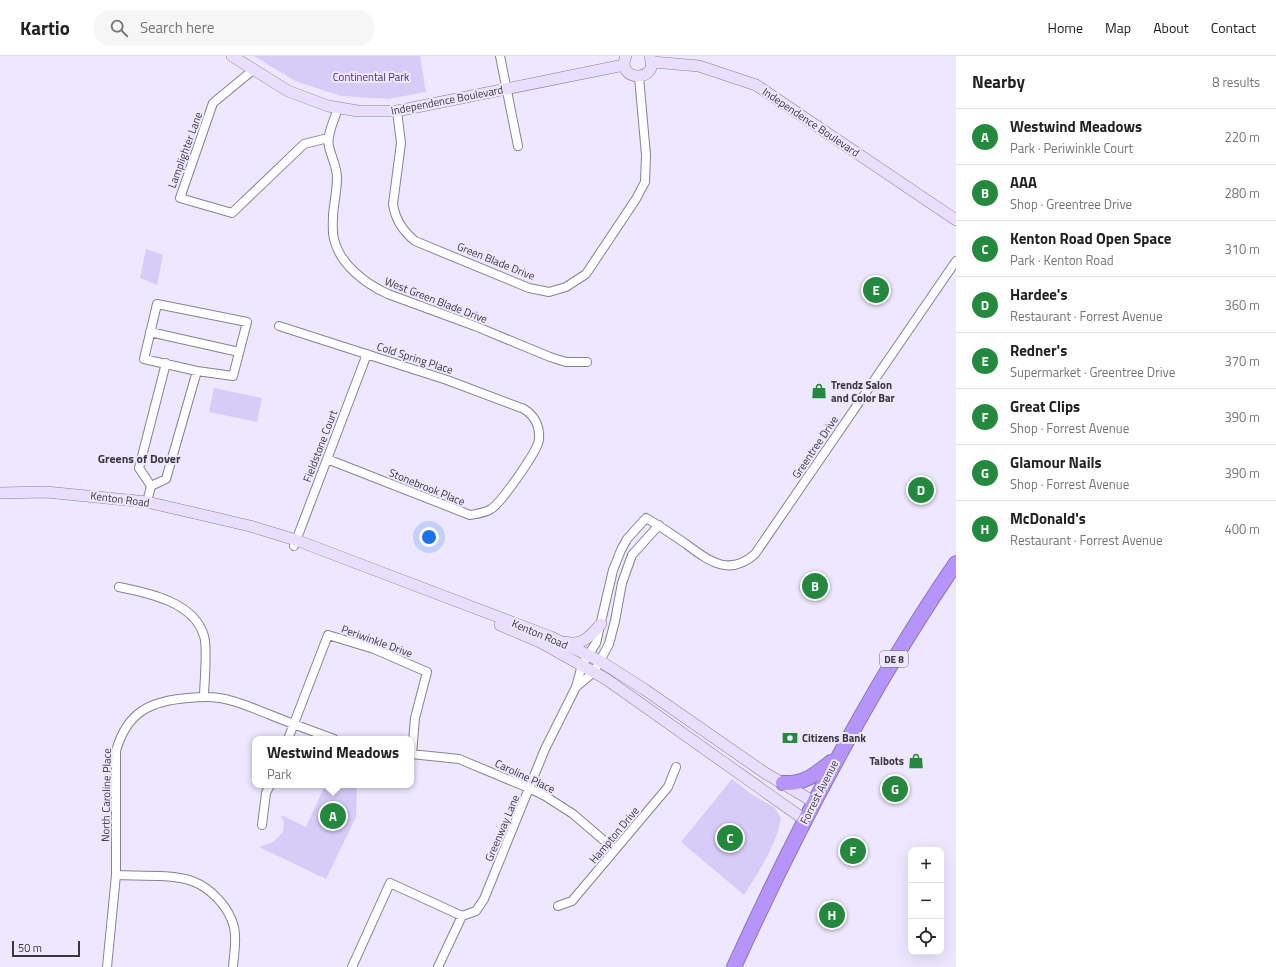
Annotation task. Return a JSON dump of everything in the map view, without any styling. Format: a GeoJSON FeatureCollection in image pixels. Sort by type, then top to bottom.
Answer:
{"type":"FeatureCollection","features":[{"type":"Feature","properties":{"kind":"highway","name":"Forrest Avenue"},"geometry":{"type":"LineString","coordinates":[[734,967],[766,896],[836,758],[906,639],[956,563]]}},
{"type":"Feature","properties":{"kind":"highway"},"geometry":{"type":"LineString","coordinates":[[783,783],[803,782],[814,776],[836,758]]}},
{"type":"Feature","properties":{"kind":"main road","name":"Independence Boulevard"},"geometry":{"type":"LineString","coordinates":[[232,56],[288,91],[328,106],[358,111],[397,111],[506,88],[625,60]]}},
{"type":"Feature","properties":{"kind":"main road","name":"Independence Boulevard"},"geometry":{"type":"LineString","coordinates":[[651,59],[699,66],[756,85],[956,220]]}},
{"type":"Feature","properties":{"kind":"main road"},"geometry":{"type":"LineString","coordinates":[[625,60],[630,73],[639,76],[649,72],[651,59]]}},
{"type":"Feature","properties":{"kind":"main road","name":"Kenton Road"},"geometry":{"type":"LineString","coordinates":[[0,493],[46,492],[147,502],[238,524],[251,531],[295,543],[551,637],[600,661],[681,713],[737,754],[814,802]]}},
{"type":"Feature","properties":{"kind":"main road","name":"Kenton Road"},"geometry":{"type":"LineString","coordinates":[[295,543],[467,611],[540,642],[594,672],[646,706],[805,820]]}},
{"type":"Feature","properties":{"kind":"main road"},"geometry":{"type":"LineString","coordinates":[[551,637],[571,643],[581,642],[590,636],[601,624]]}},
{"type":"Feature","properties":{"kind":"street"},"geometry":{"type":"LineString","coordinates":[[500,56],[518,146]]}},
{"type":"Feature","properties":{"kind":"street","name":"Lamplighter Lane"},"geometry":{"type":"LineString","coordinates":[[253,70],[213,103],[180,198],[232,214],[304,144],[328,138]]}},
{"type":"Feature","properties":{"kind":"street","name":"Green Blade Drive"},"geometry":{"type":"LineString","coordinates":[[397,111],[400,143],[393,204],[394,211],[405,232],[415,241],[530,288],[549,292],[566,287],[586,274],[636,199],[645,182],[646,155],[639,76]]}},
{"type":"Feature","properties":{"kind":"street"},"geometry":{"type":"LineString","coordinates":[[328,138],[338,108]]}},
{"type":"Feature","properties":{"kind":"street","name":"West Green Blade Drive"},"geometry":{"type":"LineString","coordinates":[[328,138],[328,146],[336,165],[337,179],[333,215],[334,239],[346,262],[361,278],[388,294],[475,326],[550,357],[566,362],[587,362]]}},
{"type":"Feature","properties":{"kind":"street","name":"Greentree Drive"},"geometry":{"type":"LineString","coordinates":[[582,665],[596,643],[613,570],[620,550],[627,539],[646,518],[659,525],[708,560],[717,564],[737,565],[746,562],[755,554],[956,261]]}},
{"type":"Feature","properties":{"kind":"street"},"geometry":{"type":"LineString","coordinates":[[157,304],[247,322],[239,352],[233,376],[197,371],[144,359],[157,304]]}},
{"type":"Feature","properties":{"kind":"street","name":"Cold Spring Place"},"geometry":{"type":"LineString","coordinates":[[279,326],[448,380],[524,409],[532,414],[537,423]]}},
{"type":"Feature","properties":{"kind":"street"},"geometry":{"type":"LineString","coordinates":[[150,332],[239,352]]}},
{"type":"Feature","properties":{"kind":"street","name":"Fieldstone Court"},"geometry":{"type":"LineString","coordinates":[[295,543],[367,354]]}},
{"type":"Feature","properties":{"kind":"street"},"geometry":{"type":"LineString","coordinates":[[147,502],[151,486],[139,468],[166,363]]}},
{"type":"Feature","properties":{"kind":"street"},"geometry":{"type":"LineString","coordinates":[[151,486],[166,479],[197,371]]}},
{"type":"Feature","properties":{"kind":"street","name":"Stonebrook Place"},"geometry":{"type":"LineString","coordinates":[[327,459],[470,516],[490,510],[496,505],[521,473],[539,442],[537,423]]}},
{"type":"Feature","properties":{"kind":"street"},"geometry":{"type":"LineString","coordinates":[[594,672],[609,644],[616,621],[622,583],[630,560],[638,548],[659,525]]}},
{"type":"Feature","properties":{"kind":"street"},"geometry":{"type":"LineString","coordinates":[[119,587],[145,592],[169,600],[179,606],[199,623],[205,637],[204,697]]}},
{"type":"Feature","properties":{"kind":"street","name":"Periwinkle Drive"},"geometry":{"type":"LineString","coordinates":[[294,724],[328,635],[374,649],[427,672],[415,718],[413,736]]}},
{"type":"Feature","properties":{"kind":"street","name":"Greenway Lane"},"geometry":{"type":"LineString","coordinates":[[462,916],[476,911],[484,899],[545,749],[576,687],[582,665]]}},
{"type":"Feature","properties":{"kind":"street","name":"Greenway Lane"},"geometry":{"type":"LineString","coordinates":[[576,687],[594,672]]}},
{"type":"Feature","properties":{"kind":"street","name":"North Caroline Place"},"geometry":{"type":"LineString","coordinates":[[107,967],[116,875],[116,751],[120,737],[127,724],[137,713],[155,703],[175,699],[218,697],[237,702],[326,736]]}},
{"type":"Feature","properties":{"kind":"street"},"geometry":{"type":"LineString","coordinates":[[289,736],[294,724]]}},
{"type":"Feature","properties":{"kind":"street","name":"Caroline Place"},"geometry":{"type":"LineString","coordinates":[[414,754],[459,759],[545,796],[573,814],[615,850]]}},
{"type":"Feature","properties":{"kind":"street","name":"Hampton Drive"},"geometry":{"type":"LineString","coordinates":[[558,906],[572,901],[615,850],[668,787],[676,766]]}},
{"type":"Feature","properties":{"kind":"street"},"geometry":{"type":"LineString","coordinates":[[262,825],[266,793],[268,788]]}},
{"type":"Feature","properties":{"kind":"street"},"geometry":{"type":"LineString","coordinates":[[116,875],[192,881],[211,892],[218,898],[229,915],[234,927],[235,938],[233,967]]}},
{"type":"Feature","properties":{"kind":"street"},"geometry":{"type":"LineString","coordinates":[[352,967],[390,883],[462,916],[438,967]]}},
{"type":"Feature","properties":{"kind":"green space","name":"Continental Park"},"geometry":{"type":"Polygon","coordinates":[[[254,56],[420,56],[426,92],[388,99],[341,96],[295,81],[254,56]]]}},
{"type":"Feature","properties":{"kind":"green space"},"geometry":{"type":"Polygon","coordinates":[[[146,249],[163,255],[157,285],[140,278],[146,249]]]}},
{"type":"Feature","properties":{"kind":"green space"},"geometry":{"type":"Polygon","coordinates":[[[214,388],[262,398],[257,422],[209,412],[214,388]]]}},
{"type":"Feature","properties":{"kind":"green space"},"geometry":{"type":"Polygon","coordinates":[[[732,779],[754,796],[774,807],[781,818],[779,828],[771,848],[744,895],[681,842],[732,779]]]}},
{"type":"Feature","properties":{"kind":"green space"},"geometry":{"type":"Polygon","coordinates":[[[324,788],[357,788],[356,817],[326,879],[259,847],[273,842],[283,832],[284,822],[281,815],[306,827],[324,788]]]}},
{"type":"Feature","properties":{"kind":"place","name":"Redner's"},"geometry":{"type":"Point","coordinates":[876,290]}},
{"type":"Feature","properties":{"kind":"place","name":"Trendz Salon and Color Bar"},"geometry":{"type":"Point","coordinates":[819,391]}},
{"type":"Feature","properties":{"kind":"place","name":"Hardee's"},"geometry":{"type":"Point","coordinates":[921,490]}},
{"type":"Feature","properties":{"kind":"place","name":"AAA"},"geometry":{"type":"Point","coordinates":[815,586]}},
{"type":"Feature","properties":{"kind":"place","name":"Citizens Bank"},"geometry":{"type":"Point","coordinates":[790,738]}},
{"type":"Feature","properties":{"kind":"place","name":"Talbots"},"geometry":{"type":"Point","coordinates":[916,761]}},
{"type":"Feature","properties":{"kind":"place","name":"Glamour Nails"},"geometry":{"type":"Point","coordinates":[895,789]}},
{"type":"Feature","properties":{"kind":"place","name":"Westwind Meadows"},"geometry":{"type":"Point","coordinates":[333,816]}},
{"type":"Feature","properties":{"kind":"place","name":"Kenton Road Open Space"},"geometry":{"type":"Point","coordinates":[730,838]}},
{"type":"Feature","properties":{"kind":"place","name":"Great Clips"},"geometry":{"type":"Point","coordinates":[853,851]}},
{"type":"Feature","properties":{"kind":"place","name":"McDonald's"},"geometry":{"type":"Point","coordinates":[832,915]}},
{"type":"Feature","properties":{"kind":"district","name":"Greens of Dover"},"geometry":{"type":"Point","coordinates":[139,459]}}]}
